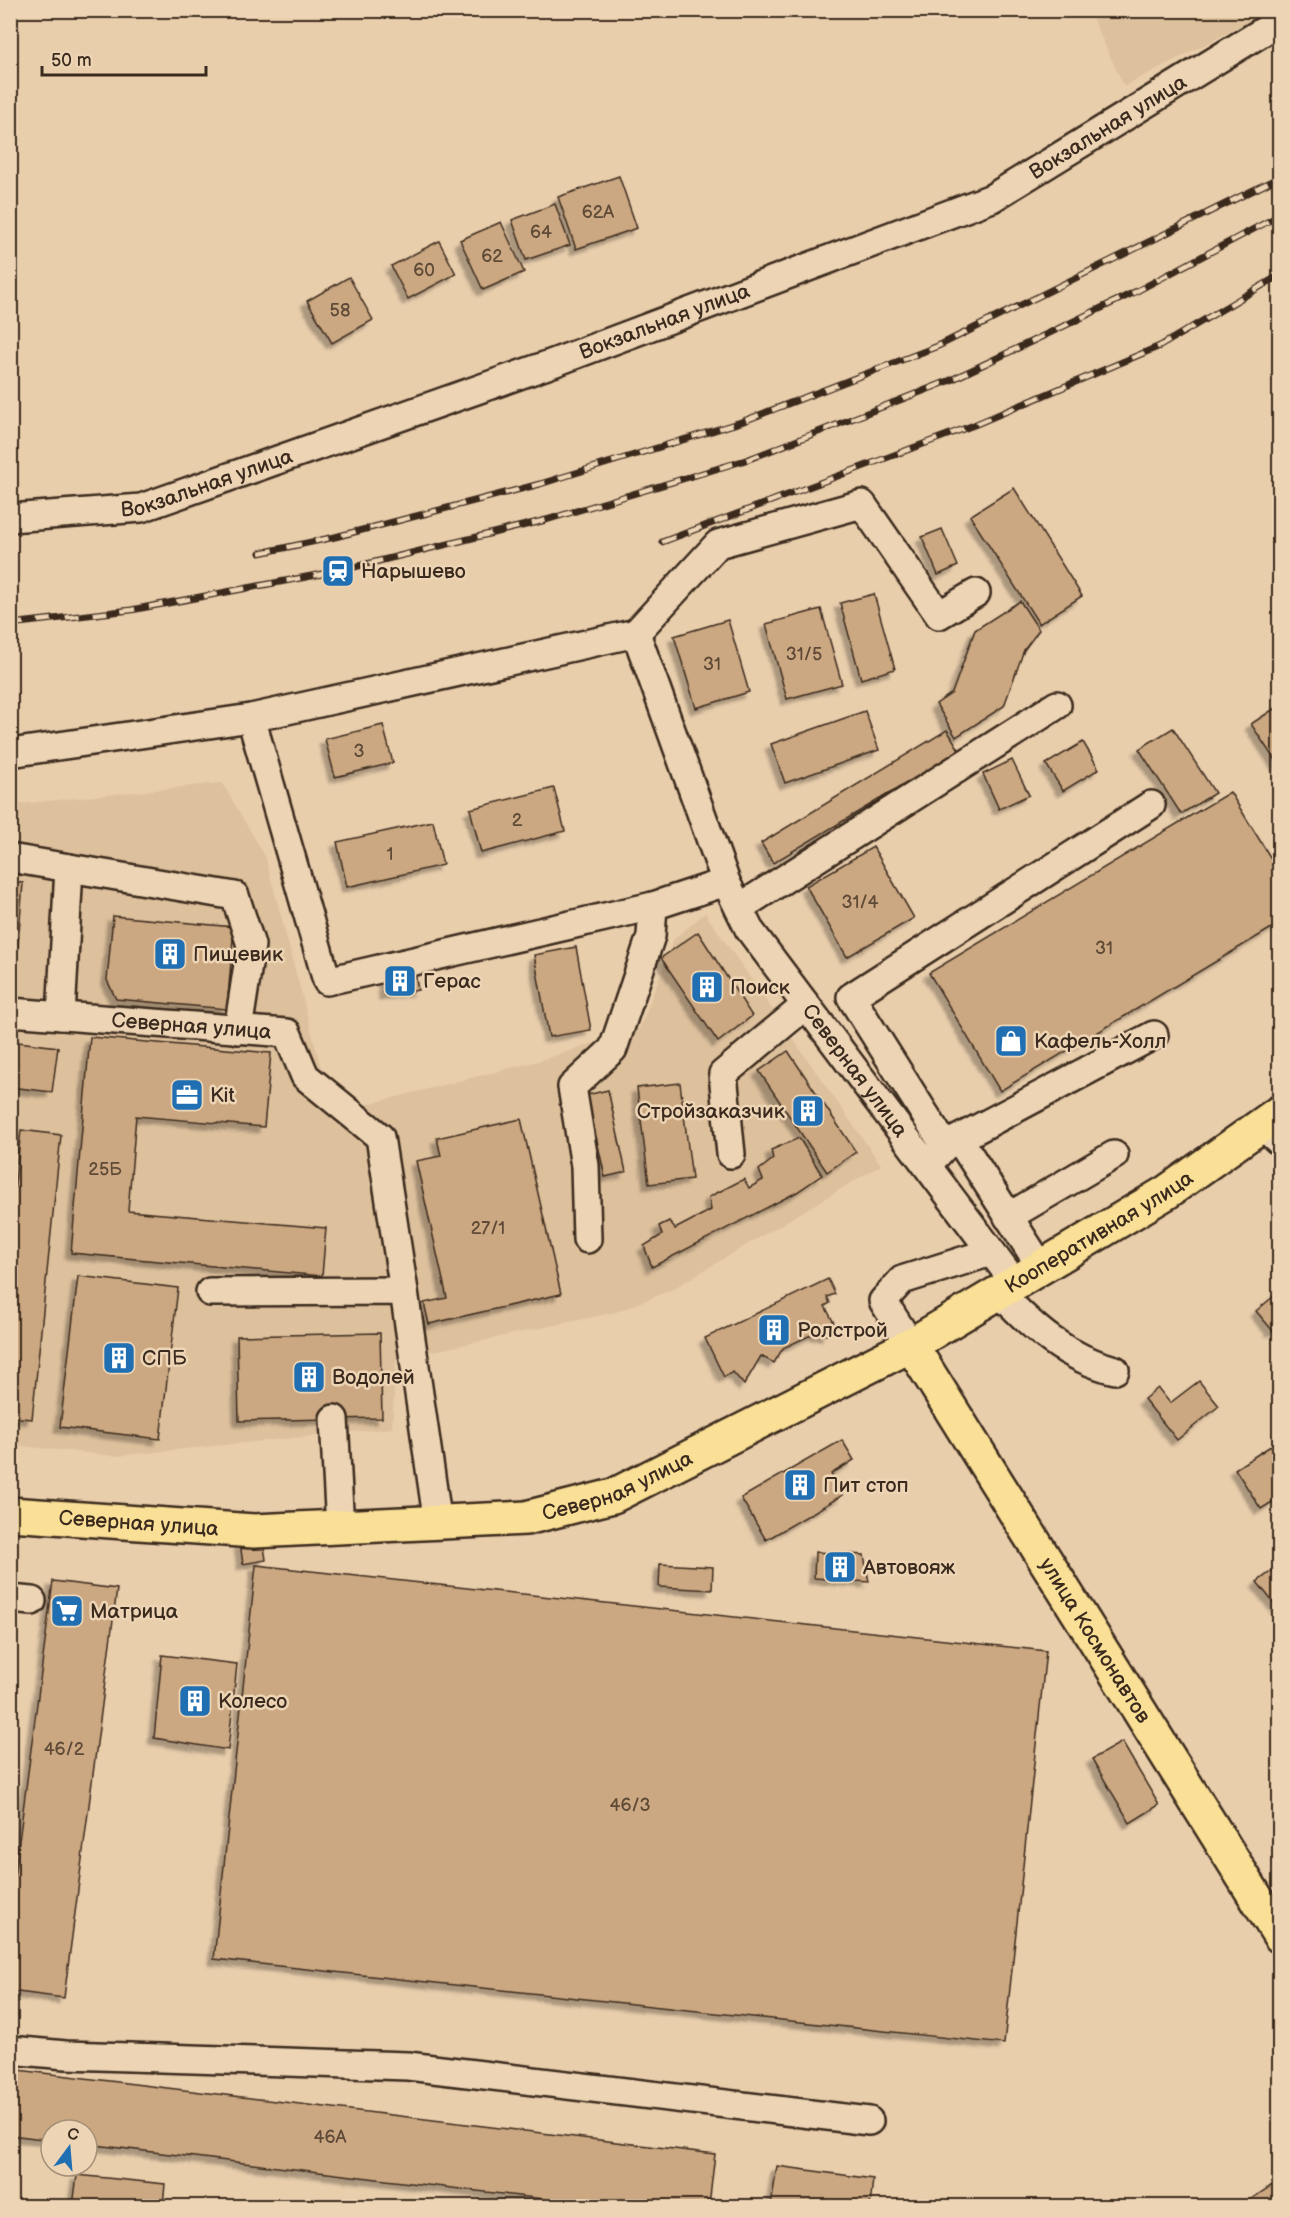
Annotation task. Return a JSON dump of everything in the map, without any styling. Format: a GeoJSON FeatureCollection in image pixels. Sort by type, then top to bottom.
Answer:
{"type":"FeatureCollection","features":[{"type":"Feature","properties":{"kind":"main road","name":"Кооперативная улица"},"geometry":{"type":"LineString","coordinates":[[911,1345],[1274,1126]]}},
{"type":"Feature","properties":{"kind":"main road","name":"Северная улица"},"geometry":{"type":"LineString","coordinates":[[10,1514],[254,1532],[526,1518],[614,1496],[911,1345]]}},
{"type":"Feature","properties":{"kind":"main road","name":"улица Космонавтов"},"geometry":{"type":"LineString","coordinates":[[911,1345],[1280,1936]]}},
{"type":"Feature","properties":{"kind":"street","name":"Вокзальная улица"},"geometry":{"type":"LineString","coordinates":[[10,518],[141,508],[553,363],[992,198],[1280,21]]}},
{"type":"Feature","properties":{"kind":"street"},"geometry":{"type":"LineString","coordinates":[[10,753],[251,718],[636,633],[718,544],[862,504],[939,615],[976,593]]}},
{"type":"Feature","properties":{"kind":"street","name":"Северная улица"},"geometry":{"type":"LineString","coordinates":[[636,633],[726,882],[749,929],[806,1005],[943,1150],[992,1252],[1018,1281]]}},
{"type":"Feature","properties":{"kind":"street"},"geometry":{"type":"LineString","coordinates":[[739,908],[1057,705]]}},
{"type":"Feature","properties":{"kind":"street"},"geometry":{"type":"LineString","coordinates":[[251,718],[327,981],[653,906],[726,882]]}},
{"type":"Feature","properties":{"kind":"street"},"geometry":{"type":"LineString","coordinates":[[1115,1370],[1090,1364],[1034,1329],[1018,1281],[1008,1217],[943,1150],[851,997],[1151,805]]}},
{"type":"Feature","properties":{"kind":"street"},"geometry":{"type":"LineString","coordinates":[[10,858],[235,896],[251,945],[238,1030]]}},
{"type":"Feature","properties":{"kind":"street"},"geometry":{"type":"LineString","coordinates":[[61,1016],[69,868]]}},
{"type":"Feature","properties":{"kind":"street"},"geometry":{"type":"LineString","coordinates":[[587,1239],[585,1166],[573,1087],[613,1049],[651,936],[653,906]]}},
{"type":"Feature","properties":{"kind":"street"},"geometry":{"type":"LineString","coordinates":[[731,1154],[723,1074],[806,1005]]}},
{"type":"Feature","properties":{"kind":"street","name":"Северная улица"},"geometry":{"type":"LineString","coordinates":[[10,1012],[287,1034],[305,1076],[380,1137],[438,1524]]}},
{"type":"Feature","properties":{"kind":"street"},"geometry":{"type":"LineString","coordinates":[[943,1150],[1154,1035]]}},
{"type":"Feature","properties":{"kind":"street"},"geometry":{"type":"LineString","coordinates":[[1008,1217],[1114,1155]]}},
{"type":"Feature","properties":{"kind":"street"},"geometry":{"type":"LineString","coordinates":[[911,1345],[883,1301],[902,1280],[992,1252]]}},
{"type":"Feature","properties":{"kind":"street"},"geometry":{"type":"LineString","coordinates":[[210,1292],[404,1291]]}},
{"type":"Feature","properties":{"kind":"street"},"geometry":{"type":"LineString","coordinates":[[334,1419],[340,1528]]}},
{"type":"Feature","properties":{"kind":"street"},"geometry":{"type":"LineString","coordinates":[[10,2050],[66,2055],[408,2066],[869,2121]]}},
{"type":"Feature","properties":{"kind":"shaded area"},"geometry":{"type":"Polygon","coordinates":[[[1089,11],[1270,11],[1124,86],[1089,11]]]}},
{"type":"Feature","properties":{"kind":"shaded area"},"geometry":{"type":"Polygon","coordinates":[[[222,783],[265,856],[333,1113],[539,1061],[640,1028],[674,939],[705,913],[881,1165],[671,1290],[616,1312],[396,1359],[392,1428],[116,1456],[11,1445],[10,805],[222,783]]]}},
{"type":"Feature","properties":{"kind":"building"},"geometry":{"type":"Polygon","coordinates":[[[619,176],[637,228],[576,249],[558,197],[619,176]]]}},
{"type":"Feature","properties":{"kind":"building"},"geometry":{"type":"Polygon","coordinates":[[[555,204],[570,245],[526,260],[512,220],[555,204]]]}},
{"type":"Feature","properties":{"kind":"building"},"geometry":{"type":"Polygon","coordinates":[[[501,222],[524,272],[483,290],[460,240],[501,222]]]}},
{"type":"Feature","properties":{"kind":"building"},"geometry":{"type":"Polygon","coordinates":[[[439,241],[456,274],[408,299],[391,266],[439,241]]]}},
{"type":"Feature","properties":{"kind":"building"},"geometry":{"type":"Polygon","coordinates":[[[349,277],[373,320],[332,343],[307,301],[349,277]]]}},
{"type":"Feature","properties":{"kind":"building"},"geometry":{"type":"Polygon","coordinates":[[[1014,488],[1082,596],[1039,624],[970,516],[1014,488]]]}},
{"type":"Feature","properties":{"kind":"building"},"geometry":{"type":"Polygon","coordinates":[[[942,529],[958,566],[938,575],[922,537],[942,529]]]}},
{"type":"Feature","properties":{"kind":"building"},"geometry":{"type":"Polygon","coordinates":[[[874,594],[895,669],[861,679],[840,603],[874,594]]]}},
{"type":"Feature","properties":{"kind":"building"},"geometry":{"type":"Polygon","coordinates":[[[1020,601],[1039,630],[1024,650],[1004,706],[956,737],[936,704],[952,693],[975,630],[1020,601]]]}},
{"type":"Feature","properties":{"kind":"building"},"geometry":{"type":"Polygon","coordinates":[[[821,609],[842,684],[787,699],[766,624],[821,609]]]}},
{"type":"Feature","properties":{"kind":"building"},"geometry":{"type":"Polygon","coordinates":[[[728,620],[749,692],[696,708],[674,636],[728,620]]]}},
{"type":"Feature","properties":{"kind":"building"},"geometry":{"type":"Polygon","coordinates":[[[1280,705],[1280,768],[1251,724],[1280,705]]]}},
{"type":"Feature","properties":{"kind":"building"},"geometry":{"type":"Polygon","coordinates":[[[865,711],[879,750],[785,783],[771,744],[865,711]]]}},
{"type":"Feature","properties":{"kind":"building"},"geometry":{"type":"Polygon","coordinates":[[[383,725],[393,763],[335,777],[325,739],[383,725]]]}},
{"type":"Feature","properties":{"kind":"building"},"geometry":{"type":"Polygon","coordinates":[[[1173,728],[1215,793],[1181,814],[1139,749],[1173,728]]]}},
{"type":"Feature","properties":{"kind":"building"},"geometry":{"type":"Polygon","coordinates":[[[947,730],[960,751],[773,863],[761,843],[947,730]]]}},
{"type":"Feature","properties":{"kind":"building"},"geometry":{"type":"Polygon","coordinates":[[[1083,742],[1099,769],[1063,791],[1046,764],[1083,742]]]}},
{"type":"Feature","properties":{"kind":"building"},"geometry":{"type":"Polygon","coordinates":[[[1012,760],[1029,795],[999,809],[983,774],[1012,760]]]}},
{"type":"Feature","properties":{"kind":"building"},"geometry":{"type":"Polygon","coordinates":[[[554,788],[565,831],[481,853],[470,809],[554,788]]]}},
{"type":"Feature","properties":{"kind":"building"},"geometry":{"type":"Polygon","coordinates":[[[1230,792],[1280,873],[1280,923],[1000,1091],[929,973],[1230,792]]]}},
{"type":"Feature","properties":{"kind":"building"},"geometry":{"type":"Polygon","coordinates":[[[433,821],[443,865],[347,887],[337,842],[433,821]]]}},
{"type":"Feature","properties":{"kind":"building"},"geometry":{"type":"Polygon","coordinates":[[[873,847],[914,918],[847,957],[806,886],[873,847]]]}},
{"type":"Feature","properties":{"kind":"building"},"geometry":{"type":"Polygon","coordinates":[[[10,882],[23,883],[14,996],[10,996],[10,882]]]}},
{"type":"Feature","properties":{"kind":"building","name":"Пищевик"},"geometry":{"type":"Polygon","coordinates":[[[113,916],[234,927],[227,1009],[116,999],[107,980],[113,916]]]}},
{"type":"Feature","properties":{"kind":"building","name":"Поиск"},"geometry":{"type":"Polygon","coordinates":[[[698,932],[752,1016],[718,1042],[661,958],[698,932]]]}},
{"type":"Feature","properties":{"kind":"building"},"geometry":{"type":"Polygon","coordinates":[[[576,947],[591,1030],[549,1037],[534,955],[576,947]]]}},
{"type":"Feature","properties":{"kind":"building","name":"Герас"},"geometry":{"type":"Polygon","coordinates":[[[414,967],[418,990],[385,995],[383,972],[414,967]]]}},
{"type":"Feature","properties":{"kind":"building"},"geometry":{"type":"Polygon","coordinates":[[[90,1037],[271,1053],[264,1127],[136,1116],[128,1211],[326,1228],[322,1276],[71,1253],[90,1037]]]}},
{"type":"Feature","properties":{"kind":"building"},"geometry":{"type":"Polygon","coordinates":[[[10,1041],[58,1047],[52,1092],[10,1087],[10,1041]]]}},
{"type":"Feature","properties":{"kind":"building","name":"Стройзаказчик"},"geometry":{"type":"Polygon","coordinates":[[[788,1051],[856,1152],[827,1172],[759,1071],[788,1051]]]}},
{"type":"Feature","properties":{"kind":"building"},"geometry":{"type":"Polygon","coordinates":[[[680,1083],[692,1179],[649,1184],[637,1088],[680,1083]]]}},
{"type":"Feature","properties":{"kind":"building"},"geometry":{"type":"Polygon","coordinates":[[[608,1090],[626,1172],[605,1177],[587,1095],[608,1090]]]}},
{"type":"Feature","properties":{"kind":"building"},"geometry":{"type":"Polygon","coordinates":[[[521,1119],[561,1294],[429,1324],[424,1303],[447,1298],[416,1161],[441,1156],[437,1138],[521,1119]]]}},
{"type":"Feature","properties":{"kind":"building"},"geometry":{"type":"Polygon","coordinates":[[[21,1130],[61,1135],[32,1419],[10,1417],[10,1229],[21,1130]]]}},
{"type":"Feature","properties":{"kind":"building"},"geometry":{"type":"Polygon","coordinates":[[[799,1138],[822,1175],[797,1192],[652,1267],[644,1246],[662,1235],[659,1226],[669,1221],[675,1229],[711,1210],[709,1197],[744,1179],[749,1188],[763,1180],[759,1170],[773,1159],[771,1150],[799,1138]]]}},
{"type":"Feature","properties":{"kind":"building","name":"СПБ"},"geometry":{"type":"Polygon","coordinates":[[[78,1276],[178,1288],[160,1439],[60,1427],[78,1276]]]}},
{"type":"Feature","properties":{"kind":"building","name":"Ролстрой"},"geometry":{"type":"Polygon","coordinates":[[[828,1279],[835,1294],[827,1297],[830,1303],[825,1306],[834,1323],[828,1326],[827,1335],[813,1334],[783,1348],[774,1363],[761,1356],[744,1385],[733,1372],[724,1377],[705,1338],[828,1279]]]}},
{"type":"Feature","properties":{"kind":"building"},"geometry":{"type":"Polygon","coordinates":[[[1280,1291],[1280,1326],[1273,1331],[1256,1311],[1280,1291]]]}},
{"type":"Feature","properties":{"kind":"building","name":"Водолей"},"geometry":{"type":"Polygon","coordinates":[[[380,1333],[382,1418],[239,1421],[237,1336],[380,1333]]]}},
{"type":"Feature","properties":{"kind":"building"},"geometry":{"type":"Polygon","coordinates":[[[1199,1381],[1219,1406],[1177,1440],[1144,1399],[1158,1388],[1170,1403],[1199,1381]]]}},
{"type":"Feature","properties":{"kind":"building","name":"Пит стоп"},"geometry":{"type":"Polygon","coordinates":[[[842,1440],[854,1460],[831,1474],[843,1495],[766,1540],[741,1498],[842,1440]]]}},
{"type":"Feature","properties":{"kind":"building"},"geometry":{"type":"Polygon","coordinates":[[[1280,1440],[1280,1497],[1261,1509],[1235,1469],[1280,1440]]]}},
{"type":"Feature","properties":{"kind":"building"},"geometry":{"type":"Polygon","coordinates":[[[240,1543],[264,1546],[266,1560],[243,1564],[240,1543]]]}},
{"type":"Feature","properties":{"kind":"building","name":"Автовояж"},"geometry":{"type":"Polygon","coordinates":[[[815,1552],[864,1555],[869,1582],[814,1578],[815,1552]]]}},
{"type":"Feature","properties":{"kind":"building"},"geometry":{"type":"Polygon","coordinates":[[[660,1564],[713,1567],[712,1590],[659,1587],[660,1564]]]}},
{"type":"Feature","properties":{"kind":"building"},"geometry":{"type":"Polygon","coordinates":[[[256,1565],[1046,1651],[1004,2044],[214,1959],[256,1565]]]}},
{"type":"Feature","properties":{"kind":"building"},"geometry":{"type":"Polygon","coordinates":[[[1280,1565],[1280,1611],[1257,1582],[1280,1565]]]}},
{"type":"Feature","properties":{"kind":"building"},"geometry":{"type":"Polygon","coordinates":[[[53,1581],[117,1589],[64,1998],[10,1991],[10,1910],[53,1581]]]}},
{"type":"Feature","properties":{"kind":"building","name":"Колесо"},"geometry":{"type":"Polygon","coordinates":[[[162,1655],[237,1664],[228,1750],[154,1738],[162,1655]]]}},
{"type":"Feature","properties":{"kind":"building"},"geometry":{"type":"Polygon","coordinates":[[[1122,1742],[1159,1805],[1130,1823],[1092,1759],[1122,1742]]]}},
{"type":"Feature","properties":{"kind":"building"},"geometry":{"type":"Polygon","coordinates":[[[10,2069],[715,2154],[709,2206],[601,2206],[99,2145],[99,2118],[39,2118],[39,2139],[10,2135],[10,2069]]]}},
{"type":"Feature","properties":{"kind":"building"},"geometry":{"type":"Polygon","coordinates":[[[777,2166],[873,2179],[870,2206],[771,2206],[777,2166]]]}},
{"type":"Feature","properties":{"kind":"building"},"geometry":{"type":"Polygon","coordinates":[[[99,2177],[165,2184],[163,2206],[73,2206],[77,2178],[99,2177]]]}},
{"type":"Feature","properties":{"kind":"building"},"geometry":{"type":"Polygon","coordinates":[[[1280,2180],[1280,2206],[1241,2206],[1280,2180]]]}},
{"type":"Feature","properties":{"kind":"building"},"geometry":{"type":"Polygon","coordinates":[[[344,2199],[404,2206],[343,2206],[344,2199]]]}},
{"type":"Feature","properties":{"kind":"railway"},"geometry":{"type":"LineString","coordinates":[[260,553],[335,537],[540,484],[741,422],[938,346],[1280,177]]}},
{"type":"Feature","properties":{"kind":"railway"},"geometry":{"type":"LineString","coordinates":[[10,624],[131,610],[338,571],[546,520],[749,459],[951,380],[1137,291],[1280,215]]}},
{"type":"Feature","properties":{"kind":"railway"},"geometry":{"type":"LineString","coordinates":[[662,542],[974,425],[1160,346],[1280,275]]}},
{"type":"Feature","properties":{"kind":"place","name":"Нарышево"},"geometry":{"type":"Point","coordinates":[338,571]}},
{"type":"Feature","properties":{"kind":"place","name":"Пищевик"},"geometry":{"type":"Point","coordinates":[170,954]}},
{"type":"Feature","properties":{"kind":"place","name":"Герас"},"geometry":{"type":"Point","coordinates":[400,981]}},
{"type":"Feature","properties":{"kind":"place","name":"Поиск"},"geometry":{"type":"Point","coordinates":[707,987]}},
{"type":"Feature","properties":{"kind":"place","name":"Кафель-Холл"},"geometry":{"type":"Point","coordinates":[1011,1041]}},
{"type":"Feature","properties":{"kind":"place","name":"Kit"},"geometry":{"type":"Point","coordinates":[187,1095]}},
{"type":"Feature","properties":{"kind":"place","name":"Стройзаказчик"},"geometry":{"type":"Point","coordinates":[808,1111]}},
{"type":"Feature","properties":{"kind":"place","name":"Ролстрой"},"geometry":{"type":"Point","coordinates":[774,1330]}},
{"type":"Feature","properties":{"kind":"place","name":"СПБ"},"geometry":{"type":"Point","coordinates":[119,1358]}},
{"type":"Feature","properties":{"kind":"place","name":"Водолей"},"geometry":{"type":"Point","coordinates":[309,1377]}},
{"type":"Feature","properties":{"kind":"place","name":"Пит стоп"},"geometry":{"type":"Point","coordinates":[800,1485]}},
{"type":"Feature","properties":{"kind":"place","name":"Автовояж"},"geometry":{"type":"Point","coordinates":[840,1567]}},
{"type":"Feature","properties":{"kind":"place","name":"Матрица"},"geometry":{"type":"Point","coordinates":[67,1611]}},
{"type":"Feature","properties":{"kind":"place","name":"Колесо"},"geometry":{"type":"Point","coordinates":[195,1701]}}]}
